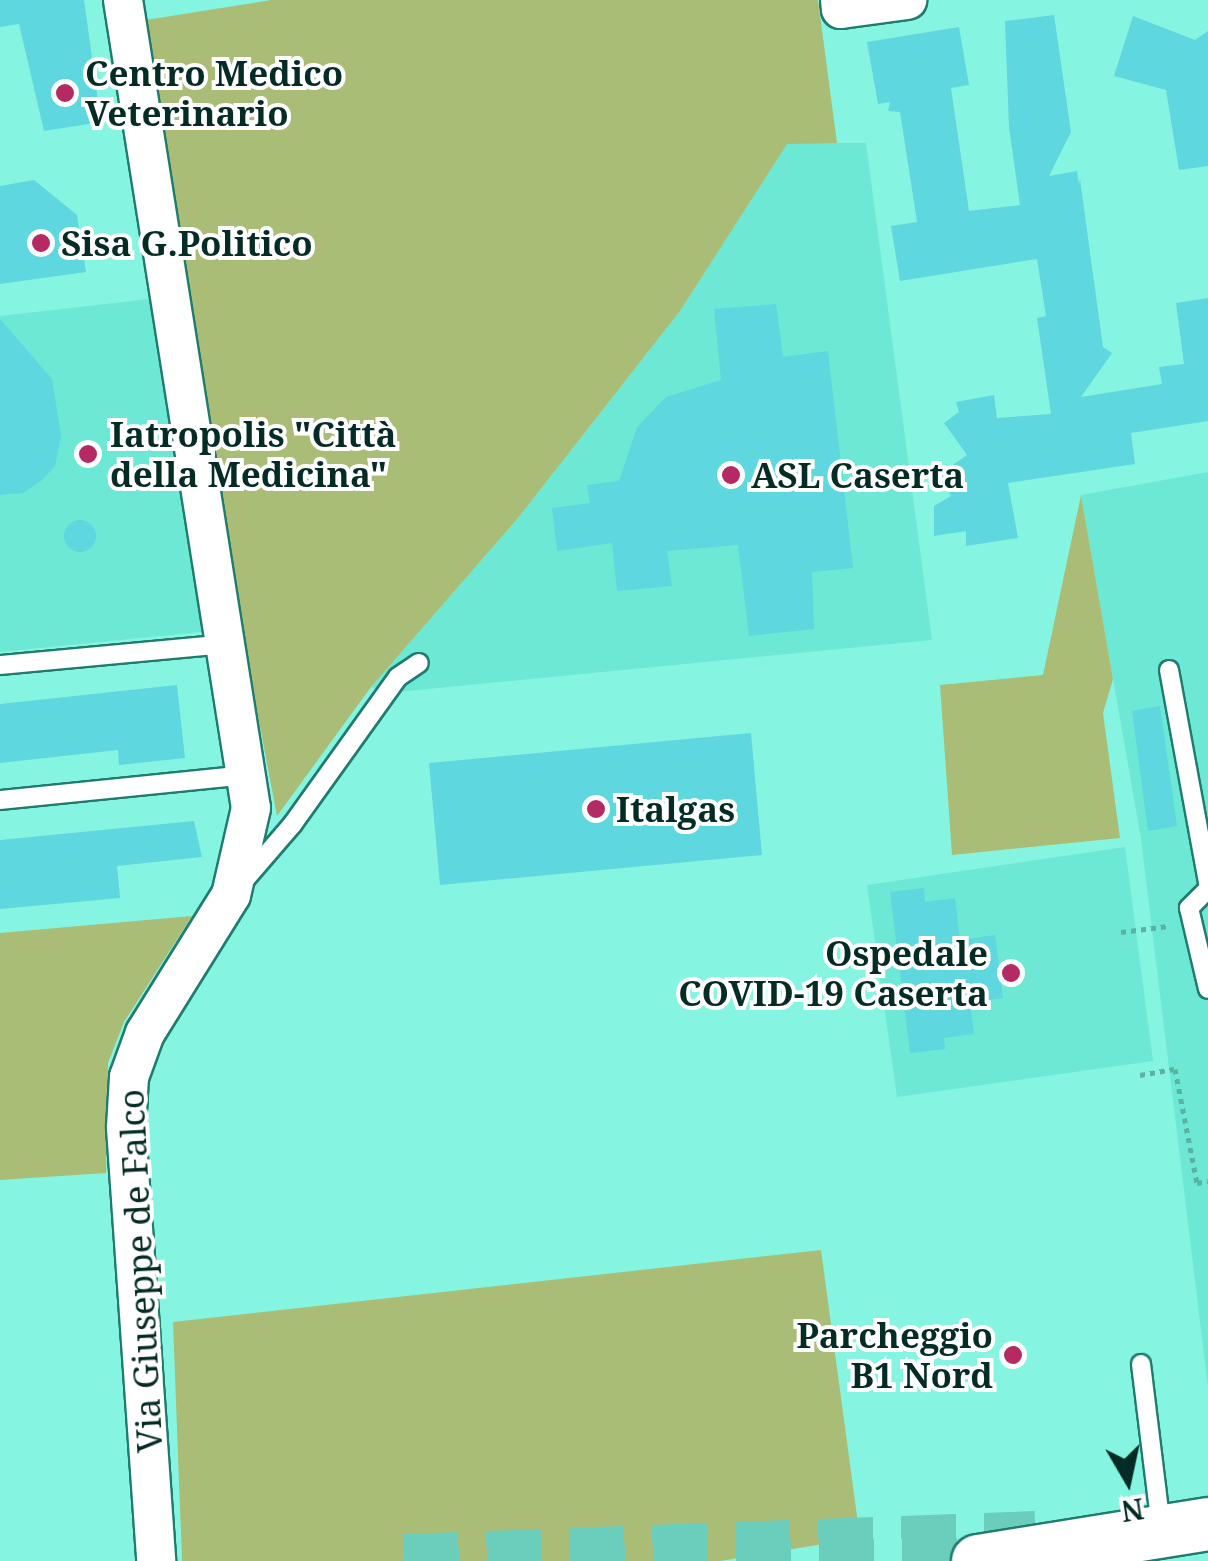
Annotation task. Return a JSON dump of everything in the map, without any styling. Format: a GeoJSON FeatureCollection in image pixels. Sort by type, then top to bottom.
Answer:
{"type":"FeatureCollection","features":[{"type":"Feature","properties":{"kind":"street","name":"Via Giuseppe de Falco"},"geometry":{"type":"LineString","coordinates":[[123,0],[251,808],[230,895],[145,1034],[129,1077],[126,1128],[156,1561]]}},
{"type":"Feature","properties":{"kind":"street"},"geometry":{"type":"LineString","coordinates":[[840,4],[907,0]]}},
{"type":"Feature","properties":{"kind":"street"},"geometry":{"type":"LineString","coordinates":[[978,1561],[1185,1528]]}},
{"type":"Feature","properties":{"kind":"lane"},"geometry":{"type":"LineString","coordinates":[[0,665],[228,644]]}},
{"type":"Feature","properties":{"kind":"lane"},"geometry":{"type":"LineString","coordinates":[[230,895],[292,825],[398,677],[419,663]]}},
{"type":"Feature","properties":{"kind":"lane"},"geometry":{"type":"LineString","coordinates":[[1169,670],[1208,886],[1189,908],[1208,989]]}},
{"type":"Feature","properties":{"kind":"lane"},"geometry":{"type":"LineString","coordinates":[[0,800],[248,775]]}},
{"type":"Feature","properties":{"kind":"lane"},"geometry":{"type":"LineString","coordinates":[[1141,1364],[1185,1528]]}},
{"type":"Feature","properties":{"kind":"path"},"geometry":{"type":"LineString","coordinates":[[1121,932],[1192,924]]}},
{"type":"Feature","properties":{"kind":"path"},"geometry":{"type":"LineString","coordinates":[[1140,1075],[1175,1069],[1197,1182],[1208,1181]]}},
{"type":"Feature","properties":{"kind":"shaded area"},"geometry":{"type":"Polygon","coordinates":[[[271,0],[818,0],[837,143],[787,144],[680,311],[518,518],[371,687],[277,816],[127,23],[271,0]]]}},
{"type":"Feature","properties":{"kind":"shaded area"},"geometry":{"type":"Polygon","coordinates":[[[787,143],[866,143],[932,640],[387,693],[371,687],[518,518],[680,311],[787,143]]]}},
{"type":"Feature","properties":{"kind":"shaded area","name":"Iatropolis \"Città della Medicina\""},"geometry":{"type":"Polygon","coordinates":[[[150,299],[206,609],[201,632],[0,652],[0,316],[150,299]]]}},
{"type":"Feature","properties":{"kind":"shaded area"},"geometry":{"type":"Polygon","coordinates":[[[1208,472],[1208,1387],[1141,839],[1081,495],[1208,472]]]}},
{"type":"Feature","properties":{"kind":"shaded area"},"geometry":{"type":"Polygon","coordinates":[[[1081,495],[1113,679],[1103,713],[1120,838],[952,855],[940,685],[1043,675],[1081,495]]]}},
{"type":"Feature","properties":{"kind":"shaded area","name":"Ospedale COVID-19 Caserta"},"geometry":{"type":"Polygon","coordinates":[[[1125,847],[1153,1061],[897,1097],[867,885],[1125,847]]]}},
{"type":"Feature","properties":{"kind":"shaded area"},"geometry":{"type":"Polygon","coordinates":[[[192,916],[124,1022],[108,1063],[106,1173],[0,1180],[0,933],[192,916]]]}},
{"type":"Feature","properties":{"kind":"shaded area"},"geometry":{"type":"Polygon","coordinates":[[[821,1250],[860,1538],[720,1561],[182,1561],[173,1322],[821,1250]]]}},
{"type":"Feature","properties":{"kind":"building"},"geometry":{"type":"Polygon","coordinates":[[[0,0],[84,0],[101,122],[44,131],[19,24],[0,27],[0,0]]]}},
{"type":"Feature","properties":{"kind":"building"},"geometry":{"type":"Polygon","coordinates":[[[1054,15],[1071,132],[1049,176],[1077,171],[1079,184],[1080,179],[1103,347],[1112,353],[1081,397],[1162,384],[1159,367],[1184,364],[1176,303],[1208,298],[1208,421],[1131,433],[1135,464],[1008,483],[1018,538],[966,546],[966,531],[934,536],[934,506],[951,496],[940,474],[967,455],[944,423],[959,412],[956,402],[994,395],[997,418],[1051,414],[1037,318],[1046,316],[1037,259],[900,281],[891,226],[917,222],[900,112],[888,111],[890,102],[878,104],[867,42],[959,27],[969,85],[951,88],[969,211],[1020,205],[1009,127],[1005,21],[1054,15]]]}},
{"type":"Feature","properties":{"kind":"building"},"geometry":{"type":"Polygon","coordinates":[[[1133,16],[1195,40],[1208,31],[1208,166],[1179,170],[1166,90],[1114,76],[1133,16]]]}},
{"type":"Feature","properties":{"kind":"building","name":"Sisa G.Politico"},"geometry":{"type":"Polygon","coordinates":[[[34,180],[77,215],[86,272],[0,284],[0,186],[34,180]]]}},
{"type":"Feature","properties":{"kind":"building","name":"ASL Caserta"},"geometry":{"type":"Polygon","coordinates":[[[776,304],[783,357],[828,351],[853,568],[812,572],[814,629],[749,636],[738,545],[667,551],[672,586],[617,591],[612,543],[557,551],[552,508],[590,503],[587,485],[619,481],[637,427],[666,397],[721,380],[714,309],[776,304]]]}},
{"type":"Feature","properties":{"kind":"building"},"geometry":{"type":"Polygon","coordinates":[[[0,319],[52,379],[61,436],[55,466],[42,480],[23,493],[0,495],[0,319]]]}},
{"type":"Feature","properties":{"kind":"building"},"geometry":{"type":"Polygon","coordinates":[[[80,520],[92,524],[96,536],[92,548],[80,552],[68,548],[64,536],[68,524],[80,520]]]}},
{"type":"Feature","properties":{"kind":"building"},"geometry":{"type":"Polygon","coordinates":[[[177,685],[185,758],[119,765],[118,750],[0,763],[0,704],[177,685]]]}},
{"type":"Feature","properties":{"kind":"building"},"geometry":{"type":"Polygon","coordinates":[[[1160,706],[1177,826],[1148,831],[1132,711],[1160,706]]]}},
{"type":"Feature","properties":{"kind":"building","name":"Italgas"},"geometry":{"type":"Polygon","coordinates":[[[751,733],[762,855],[440,885],[429,763],[751,733]]]}},
{"type":"Feature","properties":{"kind":"building"},"geometry":{"type":"Polygon","coordinates":[[[194,821],[202,857],[117,866],[120,898],[0,909],[0,840],[194,821]]]}},
{"type":"Feature","properties":{"kind":"building"},"geometry":{"type":"Polygon","coordinates":[[[924,888],[925,902],[955,898],[960,940],[995,935],[1003,998],[970,1002],[974,1034],[944,1038],[945,1049],[910,1053],[890,892],[924,888]]]}},
{"type":"Feature","properties":{"kind":"tunnel"},"geometry":{"type":"LineString","coordinates":[[404,1561],[1036,1538]]}},
{"type":"Feature","properties":{"kind":"place","name":"Centro Medico Veterinario"},"geometry":{"type":"Point","coordinates":[65,93]}},
{"type":"Feature","properties":{"kind":"place","name":"Sisa G.Politico"},"geometry":{"type":"Point","coordinates":[41,243]}},
{"type":"Feature","properties":{"kind":"place","name":"Iatropolis \"Città della Medicina\""},"geometry":{"type":"Point","coordinates":[88,454]}},
{"type":"Feature","properties":{"kind":"place","name":"ASL Caserta"},"geometry":{"type":"Point","coordinates":[731,475]}},
{"type":"Feature","properties":{"kind":"place","name":"Italgas"},"geometry":{"type":"Point","coordinates":[596,809]}},
{"type":"Feature","properties":{"kind":"place","name":"Ospedale COVID-19 Caserta"},"geometry":{"type":"Point","coordinates":[1011,973]}},
{"type":"Feature","properties":{"kind":"place","name":"Parcheggio B1 Nord"},"geometry":{"type":"Point","coordinates":[1013,1355]}}]}
